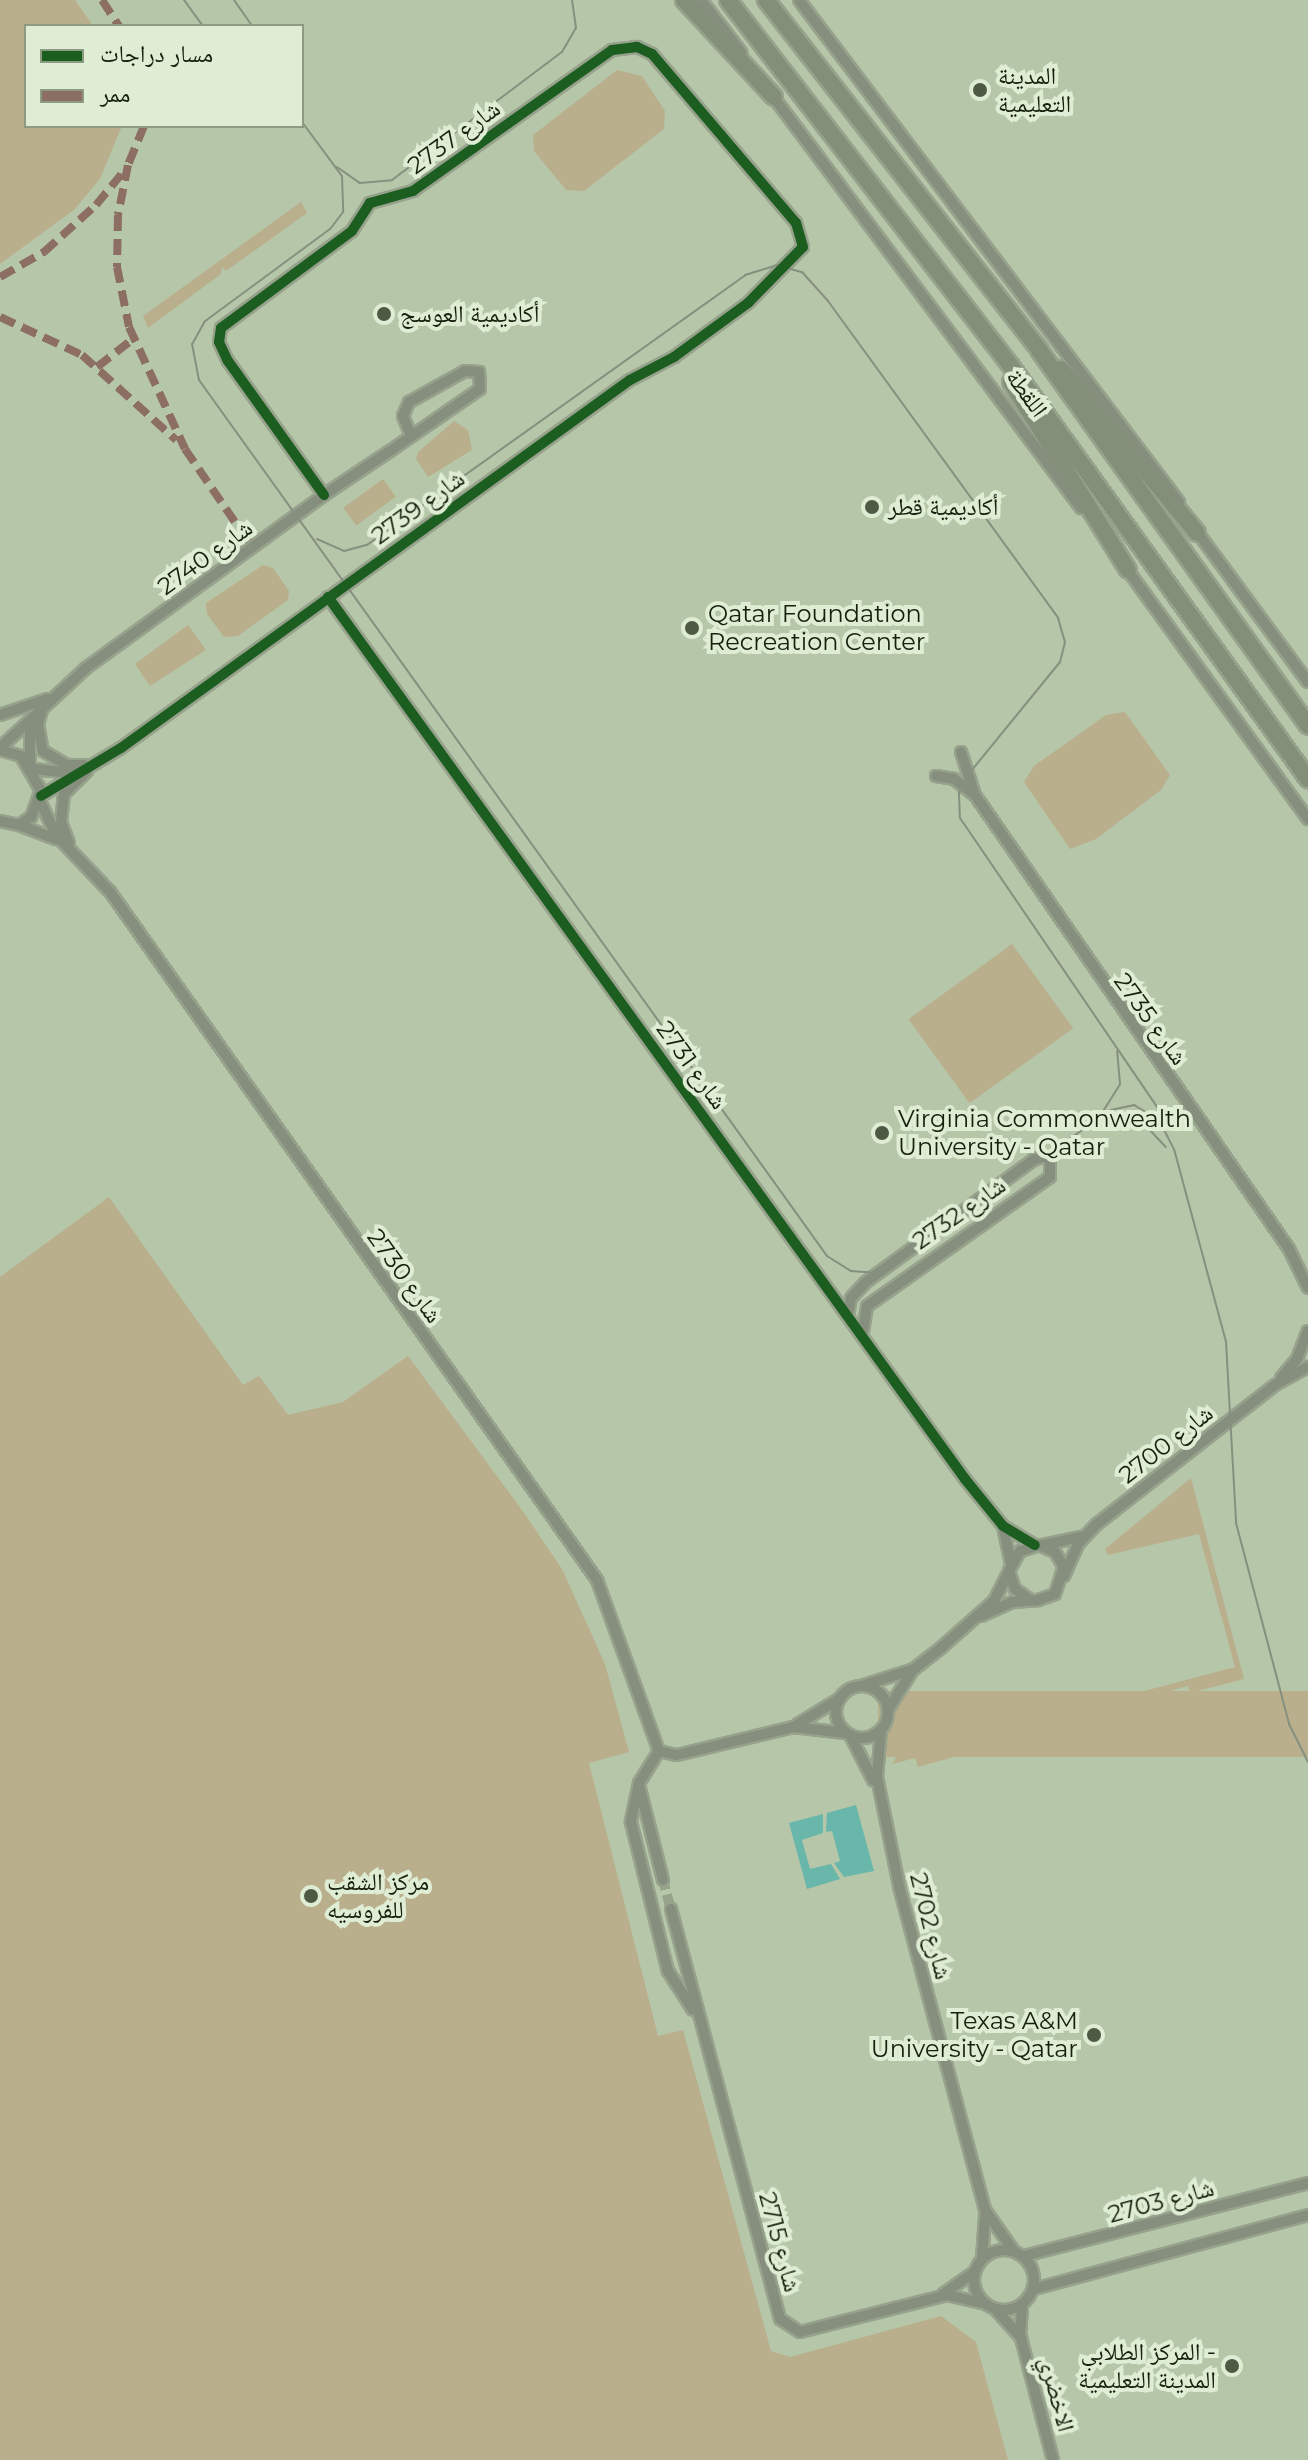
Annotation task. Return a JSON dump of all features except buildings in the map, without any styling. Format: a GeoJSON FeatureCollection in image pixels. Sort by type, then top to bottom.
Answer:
{"type":"FeatureCollection","features":[{"type":"Feature","properties":{"kind":"main road"},"geometry":{"type":"LineString","coordinates":[[684,0],[774,97]]}},
{"type":"Feature","properties":{"kind":"main road"},"geometry":{"type":"LineString","coordinates":[[718,0],[801,92]]}},
{"type":"Feature","properties":{"kind":"main road","name":"اللقطة"},"geometry":{"type":"LineString","coordinates":[[728,0],[957,295],[1308,779]]}},
{"type":"Feature","properties":{"kind":"main road","name":"اللقطة"},"geometry":{"type":"LineString","coordinates":[[766,0],[1039,350],[1308,726]]}},
{"type":"Feature","properties":{"kind":"main road"},"geometry":{"type":"LineString","coordinates":[[776,0],[822,73]]}},
{"type":"Feature","properties":{"kind":"main road"},"geometry":{"type":"LineString","coordinates":[[957,295],[1128,570]]}},
{"type":"Feature","properties":{"kind":"main road"},"geometry":{"type":"LineString","coordinates":[[1039,350],[1076,384],[1197,533]]}},
{"type":"Feature","properties":{"kind":"street","name":"اللقطة"},"geometry":{"type":"LineString","coordinates":[[701,0],[1128,570],[1308,819]]}},
{"type":"Feature","properties":{"kind":"street"},"geometry":{"type":"LineString","coordinates":[[799,0],[1142,448],[1197,533],[1308,682]]}},
{"type":"Feature","properties":{"kind":"street","name":"شارع 2737"},"geometry":{"type":"LineString","coordinates":[[324,495],[228,361],[219,342],[221,328],[352,231],[370,203],[413,191],[612,50],[637,47],[652,54],[734,145],[796,223],[801,238]]}},
{"type":"Feature","properties":{"kind":"street","name":"شارع 2739"},"geometry":{"type":"LineString","coordinates":[[19,825],[40,799],[74,773],[94,764],[630,380],[671,360],[748,303],[803,247],[801,238]]}},
{"type":"Feature","properties":{"kind":"street","name":"شارع 2740"},"geometry":{"type":"LineString","coordinates":[[0,749],[49,699],[324,495],[411,436],[480,389],[482,376],[470,370],[413,399],[403,416],[411,436]]}},
{"type":"Feature","properties":{"kind":"street","name":"شارع 2731"},"geometry":{"type":"LineString","coordinates":[[328,597],[1003,1526],[1037,1545]]}},
{"type":"Feature","properties":{"kind":"street"},"geometry":{"type":"LineString","coordinates":[[0,715],[49,699]]}},
{"type":"Feature","properties":{"kind":"street"},"geometry":{"type":"LineString","coordinates":[[49,699],[38,724],[43,751],[66,765],[94,764]]}},
{"type":"Feature","properties":{"kind":"street"},"geometry":{"type":"LineString","coordinates":[[31,720],[31,767]]}},
{"type":"Feature","properties":{"kind":"street"},"geometry":{"type":"LineString","coordinates":[[0,749],[13,752],[31,767]]}},
{"type":"Feature","properties":{"kind":"street","name":"شارع 2735"},"geometry":{"type":"LineString","coordinates":[[961,752],[975,795],[1308,1275]]}},
{"type":"Feature","properties":{"kind":"street"},"geometry":{"type":"LineString","coordinates":[[72,848],[61,822],[64,794],[94,764]]}},
{"type":"Feature","properties":{"kind":"street","name":"شارع 2739"},"geometry":{"type":"LineString","coordinates":[[31,767],[74,773]]}},
{"type":"Feature","properties":{"kind":"street","name":"شارع 2730"},"geometry":{"type":"LineString","coordinates":[[31,767],[40,799],[56,835],[72,848],[111,893],[597,1580],[659,1751]]}},
{"type":"Feature","properties":{"kind":"street","name":"شارع 2735"},"geometry":{"type":"LineString","coordinates":[[936,776],[954,779],[975,795]]}},
{"type":"Feature","properties":{"kind":"street","name":"شارع 2730"},"geometry":{"type":"LineString","coordinates":[[0,821],[19,825],[72,848]]}},
{"type":"Feature","properties":{"kind":"street","name":"شارع 2732"},"geometry":{"type":"LineString","coordinates":[[855,1291],[1033,1160],[1045,1156],[1050,1161],[1050,1177],[867,1306],[861,1323],[865,1336]]}},
{"type":"Feature","properties":{"kind":"street","name":"شارع 2735"},"geometry":{"type":"LineString","coordinates":[[1299,1265],[1308,1288]]}},
{"type":"Feature","properties":{"kind":"street"},"geometry":{"type":"LineString","coordinates":[[827,1285],[855,1291],[848,1315]]}},
{"type":"Feature","properties":{"kind":"street","name":"شارع 2700"},"geometry":{"type":"LineString","coordinates":[[1275,1385],[1297,1359],[1308,1331]]}},
{"type":"Feature","properties":{"kind":"street","name":"شارع 2700"},"geometry":{"type":"LineString","coordinates":[[1037,1545],[1064,1544],[1084,1536],[1275,1385],[1308,1367]]}},
{"type":"Feature","properties":{"kind":"street","name":"شارع 2731"},"geometry":{"type":"LineString","coordinates":[[1003,1526],[1010,1567]]}},
{"type":"Feature","properties":{"kind":"street","name":"شارع 2700"},"geometry":{"type":"LineString","coordinates":[[1064,1576],[1084,1536]]}},
{"type":"Feature","properties":{"kind":"street"},"geometry":{"type":"LineString","coordinates":[[793,1727],[870,1737],[881,1730],[888,1710],[914,1669],[981,1616],[1055,1594],[1064,1576],[1061,1559],[1037,1545],[1020,1551],[981,1616]]}},
{"type":"Feature","properties":{"kind":"street"},"geometry":{"type":"LineString","coordinates":[[1010,1567],[1015,1589],[1030,1600]]}},
{"type":"Feature","properties":{"kind":"street"},"geometry":{"type":"LineString","coordinates":[[659,1751],[677,1755],[793,1727],[839,1699],[850,1688],[914,1669]]}},
{"type":"Feature","properties":{"kind":"street"},"geometry":{"type":"LineString","coordinates":[[864,1685],[878,1691],[888,1710]]}},
{"type":"Feature","properties":{"kind":"street"},"geometry":{"type":"LineString","coordinates":[[839,1699],[836,1713],[848,1734]]}},
{"type":"Feature","properties":{"kind":"street","name":"شارع 2702"},"geometry":{"type":"LineString","coordinates":[[881,1730],[876,1761],[880,1797],[983,2203],[987,2234],[982,2259]]}},
{"type":"Feature","properties":{"kind":"street","name":"شارع 2702"},"geometry":{"type":"LineString","coordinates":[[848,1734],[880,1797]]}},
{"type":"Feature","properties":{"kind":"street","name":"شارع 2715"},"geometry":{"type":"LineString","coordinates":[[659,1751],[639,1783],[631,1822],[668,1971],[699,2018]]}},
{"type":"Feature","properties":{"kind":"street"},"geometry":{"type":"LineString","coordinates":[[639,1783],[662,1875],[643,1876]]}},
{"type":"Feature","properties":{"kind":"street","name":"شارع 2715"},"geometry":{"type":"LineString","coordinates":[[656,1924],[672,1914],[780,2319],[800,2332],[934,2298],[960,2295],[990,2306]]}},
{"type":"Feature","properties":{"kind":"street","name":"شارع 2703"},"geometry":{"type":"LineString","coordinates":[[1018,2253],[1308,2183]]}},
{"type":"Feature","properties":{"kind":"street","name":"شارع 2702"},"geometry":{"type":"LineString","coordinates":[[983,2203],[1018,2253]]}},
{"type":"Feature","properties":{"kind":"street","name":"شارع 2703"},"geometry":{"type":"LineString","coordinates":[[1034,2289],[1308,2215]]}},
{"type":"Feature","properties":{"kind":"street"},"geometry":{"type":"LineString","coordinates":[[996,2250],[1018,2253],[1034,2271],[1034,2289],[1022,2305],[990,2306],[975,2290],[975,2272],[982,2259],[996,2250]]}},
{"type":"Feature","properties":{"kind":"street","name":"شارع 2715"},"geometry":{"type":"LineString","coordinates":[[934,2298],[975,2272]]}},
{"type":"Feature","properties":{"kind":"street","name":"الاخضري"},"geometry":{"type":"LineString","coordinates":[[1022,2305],[1021,2338],[1053,2460]]}},
{"type":"Feature","properties":{"kind":"street","name":"الاخضري"},"geometry":{"type":"LineString","coordinates":[[990,2306],[1021,2338]]}},
{"type":"Feature","properties":{"kind":"shaded area"},"geometry":{"type":"Polygon","coordinates":[[[0,0],[75,0],[92,24],[24,24],[24,128],[121,128],[100,179],[74,210],[0,264],[0,0]]]}},
{"type":"Feature","properties":{"kind":"shaded area"},"geometry":{"type":"Polygon","coordinates":[[[617,70],[642,76],[665,111],[664,129],[584,191],[566,190],[534,151],[533,135],[617,70]]]}},
{"type":"Feature","properties":{"kind":"shaded area"},"geometry":{"type":"Polygon","coordinates":[[[301,202],[307,213],[226,271],[222,267],[221,274],[148,328],[143,316],[301,202]]]}},
{"type":"Feature","properties":{"kind":"shaded area"},"geometry":{"type":"Polygon","coordinates":[[[454,421],[468,430],[472,450],[428,477],[416,459],[418,452],[454,421]]]}},
{"type":"Feature","properties":{"kind":"shaded area"},"geometry":{"type":"Polygon","coordinates":[[[383,479],[396,497],[356,526],[343,508],[383,479]]]}},
{"type":"Feature","properties":{"kind":"shaded area"},"geometry":{"type":"Polygon","coordinates":[[[263,565],[273,568],[289,591],[288,600],[238,636],[224,637],[207,614],[206,603],[263,565]]]}},
{"type":"Feature","properties":{"kind":"shaded area"},"geometry":{"type":"Polygon","coordinates":[[[188,625],[206,650],[150,686],[135,664],[188,625]]]}},
{"type":"Feature","properties":{"kind":"shaded area"},"geometry":{"type":"Polygon","coordinates":[[[1125,712],[1170,775],[1161,790],[1096,839],[1070,849],[1024,782],[1034,766],[1106,715],[1125,712]]]}},
{"type":"Feature","properties":{"kind":"shaded area"},"geometry":{"type":"Polygon","coordinates":[[[1012,944],[1073,1028],[970,1103],[908,1019],[1012,944]]]}},
{"type":"Feature","properties":{"kind":"shaded area","name":"مركز الشقب للفروسيه"},"geometry":{"type":"Polygon","coordinates":[[[109,1197],[243,1385],[259,1376],[288,1415],[343,1402],[408,1356],[522,1510],[562,1569],[605,1664],[629,1752],[589,1763],[658,2036],[683,2030],[771,2351],[790,2357],[941,2316],[976,2342],[1008,2460],[0,2460],[0,1277],[109,1197]]]}},
{"type":"Feature","properties":{"kind":"shaded area"},"geometry":{"type":"Polygon","coordinates":[[[1191,1478],[1244,1679],[1190,1693],[1188,1686],[984,1741],[986,1748],[918,1767],[915,1758],[892,1764],[897,1756],[1235,1667],[1199,1534],[1108,1555],[1105,1549],[1191,1478]]]}},
{"type":"Feature","properties":{"kind":"shaded area"},"geometry":{"type":"Polygon","coordinates":[[[878,1691],[1308,1691],[1308,1757],[878,1757],[878,1691]]]}},
{"type":"Feature","properties":{"kind":"water"},"geometry":{"type":"Polygon","coordinates":[[[856,1805],[874,1871],[844,1877],[834,1863],[840,1861],[832,1831],[826,1832],[827,1813],[856,1805]]]}},
{"type":"Feature","properties":{"kind":"water"},"geometry":{"type":"Polygon","coordinates":[[[823,1814],[823,1833],[802,1840],[810,1869],[831,1864],[840,1879],[807,1889],[789,1823],[823,1814]]]}},
{"type":"Feature","properties":{"kind":"tunnel"},"geometry":{"type":"LineString","coordinates":[[663,1880],[671,1909]]}},
{"type":"Feature","properties":{"kind":"tram line"},"geometry":{"type":"LineString","coordinates":[[184,0],[202,24]]}},
{"type":"Feature","properties":{"kind":"tram line"},"geometry":{"type":"LineString","coordinates":[[234,0],[251,24]]}},
{"type":"Feature","properties":{"kind":"tram line"},"geometry":{"type":"LineString","coordinates":[[337,167],[360,183],[392,180],[562,52],[576,28],[572,0]]}},
{"type":"Feature","properties":{"kind":"tram line"},"geometry":{"type":"LineString","coordinates":[[304,125],[342,176],[343,212],[330,229],[205,321],[192,344],[199,380],[827,1256],[851,1271],[878,1273],[1111,1110],[1134,1105],[1159,1120],[1174,1149],[1226,1342],[1236,1523],[1289,1724],[1308,1762]]}},
{"type":"Feature","properties":{"kind":"tram line"},"geometry":{"type":"LineString","coordinates":[[317,539],[344,551],[367,545],[745,275],[777,265],[802,272],[828,301],[1058,618],[1065,642],[1060,662],[968,775],[959,793],[960,818],[1166,1120]]}},
{"type":"Feature","properties":{"kind":"tram line"},"geometry":{"type":"LineString","coordinates":[[1102,1113],[1120,1084],[1117,1051]]}},
{"type":"Feature","properties":{"kind":"tram line"},"geometry":{"type":"LineString","coordinates":[[1093,1130],[1112,1122],[1131,1123],[1148,1128],[1166,1147]]}},
{"type":"Feature","properties":{"kind":"marked path"},"geometry":{"type":"LineString","coordinates":[[102,0],[118,24]]}},
{"type":"Feature","properties":{"kind":"marked path"},"geometry":{"type":"LineString","coordinates":[[143,128],[128,165],[118,215],[117,267],[129,327],[185,449],[252,547]]}},
{"type":"Feature","properties":{"kind":"marked path"},"geometry":{"type":"LineString","coordinates":[[0,277],[44,252],[96,205],[124,171]]}},
{"type":"Feature","properties":{"kind":"marked path"},"geometry":{"type":"LineString","coordinates":[[0,317],[82,355],[176,440]]}},
{"type":"Feature","properties":{"kind":"marked path"},"geometry":{"type":"LineString","coordinates":[[97,367],[133,339]]}},
{"type":"Feature","properties":{"kind":"cycle path"},"geometry":{"type":"LineString","coordinates":[[41,796],[121,748],[630,380],[674,357],[748,303],[803,247],[796,223],[652,54],[637,47],[612,50],[413,191],[370,203],[352,231],[221,328],[219,342],[228,361],[324,495]]}},
{"type":"Feature","properties":{"kind":"cycle path"},"geometry":{"type":"LineString","coordinates":[[328,597],[965,1479],[1003,1526],[1035,1545]]}},
{"type":"Feature","properties":{"kind":"place","name":"المدينة التعليمية"},"geometry":{"type":"Point","coordinates":[980,90]}},
{"type":"Feature","properties":{"kind":"place","name":"أكاديمية العوسج"},"geometry":{"type":"Point","coordinates":[384,314]}},
{"type":"Feature","properties":{"kind":"place","name":"أكاديمية قطر"},"geometry":{"type":"Point","coordinates":[872,507]}},
{"type":"Feature","properties":{"kind":"place","name":"Qatar Foundation Recreation Center"},"geometry":{"type":"Point","coordinates":[692,628]}},
{"type":"Feature","properties":{"kind":"place","name":"Virginia Commonwealth University - Qatar"},"geometry":{"type":"Point","coordinates":[882,1133]}},
{"type":"Feature","properties":{"kind":"place","name":"مركز الشقب للفروسيه"},"geometry":{"type":"Point","coordinates":[311,1896]}},
{"type":"Feature","properties":{"kind":"place","name":"Texas A&M University - Qatar"},"geometry":{"type":"Point","coordinates":[1094,2035]}},
{"type":"Feature","properties":{"kind":"place","name":"المركز الطلابي - المدينة التعليمية"},"geometry":{"type":"Point","coordinates":[1232,2366]}}]}
